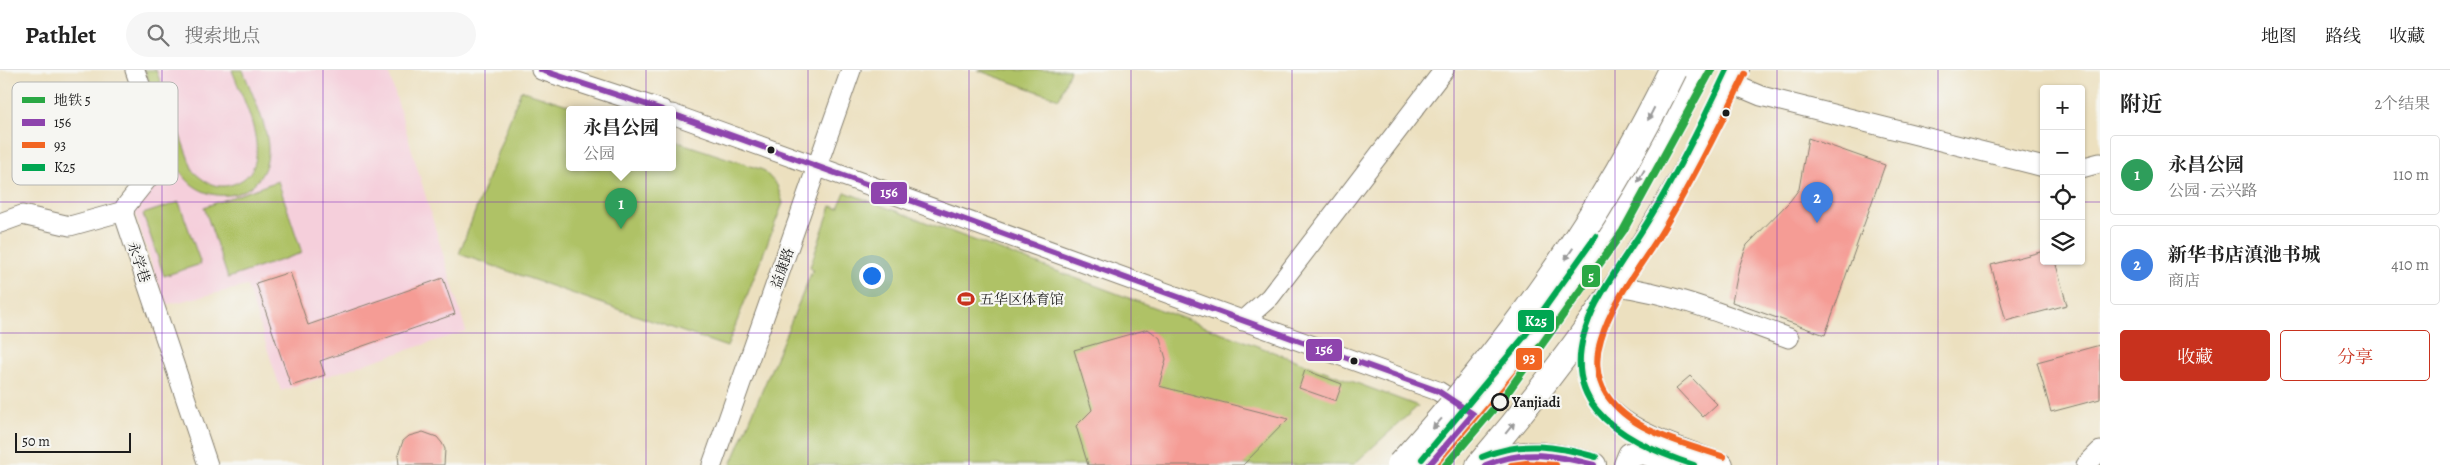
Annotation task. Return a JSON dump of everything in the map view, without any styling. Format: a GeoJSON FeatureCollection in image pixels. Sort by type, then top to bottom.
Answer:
{"type":"FeatureCollection","features":[{"type":"Feature","properties":{"kind":"highway"},"geometry":{"type":"LineString","coordinates":[[1401,465],[1484,368],[1565,261],[1624,164],[1688,70]]}},
{"type":"Feature","properties":{"kind":"main road"},"geometry":{"type":"LineString","coordinates":[[1429,465],[1473,414],[1550,317],[1600,244],[1642,174],[1688,70]]}},
{"type":"Feature","properties":{"kind":"main road"},"geometry":{"type":"LineString","coordinates":[[1721,465],[1660,442],[1629,427],[1607,410],[1594,391],[1588,370],[1590,348],[1597,324],[1675,192],[1733,77]]}},
{"type":"Feature","properties":{"kind":"main road"},"geometry":{"type":"LineString","coordinates":[[1478,465],[1560,364],[1618,286]]}},
{"type":"Feature","properties":{"kind":"main road"},"geometry":{"type":"LineString","coordinates":[[1626,465],[1630,455],[1639,451],[1680,465]]}},
{"type":"Feature","properties":{"kind":"main road"},"geometry":{"type":"LineString","coordinates":[[1486,465],[1512,455],[1532,454],[1555,456],[1594,465]]}},
{"type":"Feature","properties":{"kind":"street"},"geometry":{"type":"LineString","coordinates":[[135,70],[139,82]]}},
{"type":"Feature","properties":{"kind":"street","name":"益康路"},"geometry":{"type":"LineString","coordinates":[[712,465],[851,70]]}},
{"type":"Feature","properties":{"kind":"street"},"geometry":{"type":"LineString","coordinates":[[1243,321],[1270,297],[1444,70]]}},
{"type":"Feature","properties":{"kind":"street"},"geometry":{"type":"LineString","coordinates":[[548,71],[651,106]]}},
{"type":"Feature","properties":{"kind":"street"},"geometry":{"type":"LineString","coordinates":[[1733,77],[1772,99],[2040,166]]}},
{"type":"Feature","properties":{"kind":"street"},"geometry":{"type":"LineString","coordinates":[[676,115],[949,212],[1438,391],[1473,414]]}},
{"type":"Feature","properties":{"kind":"street"},"geometry":{"type":"LineString","coordinates":[[2085,167],[2100,162]]}},
{"type":"Feature","properties":{"kind":"street"},"geometry":{"type":"LineString","coordinates":[[0,223],[22,215],[70,226],[124,211],[143,185]]}},
{"type":"Feature","properties":{"kind":"street","name":"永学巷"},"geometry":{"type":"LineString","coordinates":[[124,211],[208,465]]}},
{"type":"Feature","properties":{"kind":"street"},"geometry":{"type":"LineString","coordinates":[[1618,286],[1640,289],[1789,338]]}},
{"type":"Feature","properties":{"kind":"street"},"geometry":{"type":"LineString","coordinates":[[2086,465],[2100,451]]}},
{"type":"Feature","properties":{"kind":"shaded area"},"geometry":{"type":"Polygon","coordinates":[[[145,70],[388,70],[466,331],[281,391],[247,286],[165,305],[134,210],[152,185],[178,185],[178,82],[149,82],[145,70]]]}},
{"type":"Feature","properties":{"kind":"green space"},"geometry":{"type":"Polygon","coordinates":[[[145,70],[156,70],[160,82],[149,82],[145,70]]]}},
{"type":"Feature","properties":{"kind":"green space"},"geometry":{"type":"Polygon","coordinates":[[[232,70],[243,70],[266,132],[268,151],[265,168],[257,180],[246,189],[233,194],[219,195],[204,192],[191,184],[180,171],[178,165],[178,130],[193,171],[214,185],[230,185],[245,177],[254,165],[256,151],[255,134],[232,70]]]}},
{"type":"Feature","properties":{"kind":"green space"},"geometry":{"type":"Polygon","coordinates":[[[977,70],[1070,70],[1059,99],[977,70]]]}},
{"type":"Feature","properties":{"kind":"green space"},"geometry":{"type":"Polygon","coordinates":[[[521,90],[571,106],[566,106],[566,171],[676,171],[676,141],[763,170],[777,185],[783,203],[727,347],[459,254],[521,90]]]}},
{"type":"Feature","properties":{"kind":"green space"},"geometry":{"type":"Polygon","coordinates":[[[278,181],[302,253],[228,278],[204,207],[278,181]]]}},
{"type":"Feature","properties":{"kind":"green space","name":"五华区体育馆"},"geometry":{"type":"Polygon","coordinates":[[[845,192],[1418,406],[1353,465],[731,465],[813,269],[810,267],[831,206],[838,208],[845,192]]]}},
{"type":"Feature","properties":{"kind":"green space"},"geometry":{"type":"Polygon","coordinates":[[[179,202],[201,264],[164,276],[143,214],[179,202]]]}},
{"type":"Feature","properties":{"kind":"building"},"geometry":{"type":"Polygon","coordinates":[[[1808,138],[1885,165],[1825,335],[1732,302],[1739,267],[1747,245],[1790,201],[1799,189],[1808,138]]]}},
{"type":"Feature","properties":{"kind":"building"},"geometry":{"type":"Polygon","coordinates":[[[2040,252],[2040,265],[2056,265],[2067,305],[2006,321],[1991,265],[2040,252]]]}},
{"type":"Feature","properties":{"kind":"building"},"geometry":{"type":"Polygon","coordinates":[[[290,272],[308,325],[443,278],[455,314],[320,361],[325,375],[291,386],[256,283],[290,272]]]}},
{"type":"Feature","properties":{"kind":"building"},"geometry":{"type":"Polygon","coordinates":[[[1148,329],[1160,338],[1166,359],[1159,386],[1288,419],[1243,465],[1088,465],[1076,426],[1092,410],[1074,350],[1148,329]]]}},
{"type":"Feature","properties":{"kind":"building"},"geometry":{"type":"Polygon","coordinates":[[[2100,345],[2100,399],[2051,412],[2037,362],[2100,345]]]}},
{"type":"Feature","properties":{"kind":"building"},"geometry":{"type":"Polygon","coordinates":[[[1305,370],[1342,384],[1336,401],[1299,388],[1305,370]]]}},
{"type":"Feature","properties":{"kind":"building"},"geometry":{"type":"Polygon","coordinates":[[[1690,376],[1717,404],[1703,417],[1676,388],[1690,376]]]}},
{"type":"Feature","properties":{"kind":"building"},"geometry":{"type":"Polygon","coordinates":[[[423,432],[437,437],[442,443],[445,449],[444,465],[399,465],[398,455],[403,441],[409,436],[423,432]]]}},
{"type":"Feature","properties":{"kind":"metro line","name":"5"},"geometry":{"type":"LineString","coordinates":[[1446,465],[1507,393],[1623,231],[1711,70]]}},
{"type":"Feature","properties":{"kind":"transit line","name":"156"},"geometry":{"type":"LineString","coordinates":[[541,70],[651,106]]}},
{"type":"Feature","properties":{"kind":"transit line","name":"K25"},"geometry":{"type":"LineString","coordinates":[[1694,465],[1638,442],[1615,427],[1597,410],[1585,390],[1580,365],[1583,337],[1596,304],[1670,184],[1727,70]]}},
{"type":"Feature","properties":{"kind":"transit line","name":"93"},"geometry":{"type":"LineString","coordinates":[[1724,457],[1676,441],[1629,418],[1606,394],[1598,374],[1597,360],[1601,339],[1613,309],[1686,190],[1745,74]]}},
{"type":"Feature","properties":{"kind":"transit line","name":"156"},"geometry":{"type":"LineString","coordinates":[[676,115],[1438,391],[1473,414],[1429,465]]}},
{"type":"Feature","properties":{"kind":"transit line","name":"K25"},"geometry":{"type":"LineString","coordinates":[[1422,459],[1524,337],[1596,236]]}},
{"type":"Feature","properties":{"kind":"transit line","name":"93"},"geometry":{"type":"LineString","coordinates":[[1440,465],[1538,348],[1610,246]]}},
{"type":"Feature","properties":{"kind":"transit line","name":"K25"},"geometry":{"type":"LineString","coordinates":[[1482,457],[1511,448],[1539,446],[1596,457]]}},
{"type":"Feature","properties":{"kind":"transit line","name":"156"},"geometry":{"type":"LineString","coordinates":[[1486,465],[1499,460],[1526,455],[1553,456],[1594,465]]}},
{"type":"Feature","properties":{"kind":"transit line","name":"93"},"geometry":{"type":"LineString","coordinates":[[1511,465],[1526,463],[1556,465]]}},
{"type":"Feature","properties":{"kind":"place","name":"新华书店滇池书城"},"geometry":{"type":"Point","coordinates":[1817,223]}},
{"type":"Feature","properties":{"kind":"place","name":"永昌公园"},"geometry":{"type":"Point","coordinates":[621,229]}},
{"type":"Feature","properties":{"kind":"place","name":"五华区体育馆"},"geometry":{"type":"Point","coordinates":[966,299]}},
{"type":"Feature","properties":{"kind":"place","name":"Yanjiadi"},"geometry":{"type":"Point","coordinates":[1500,402]}}]}
